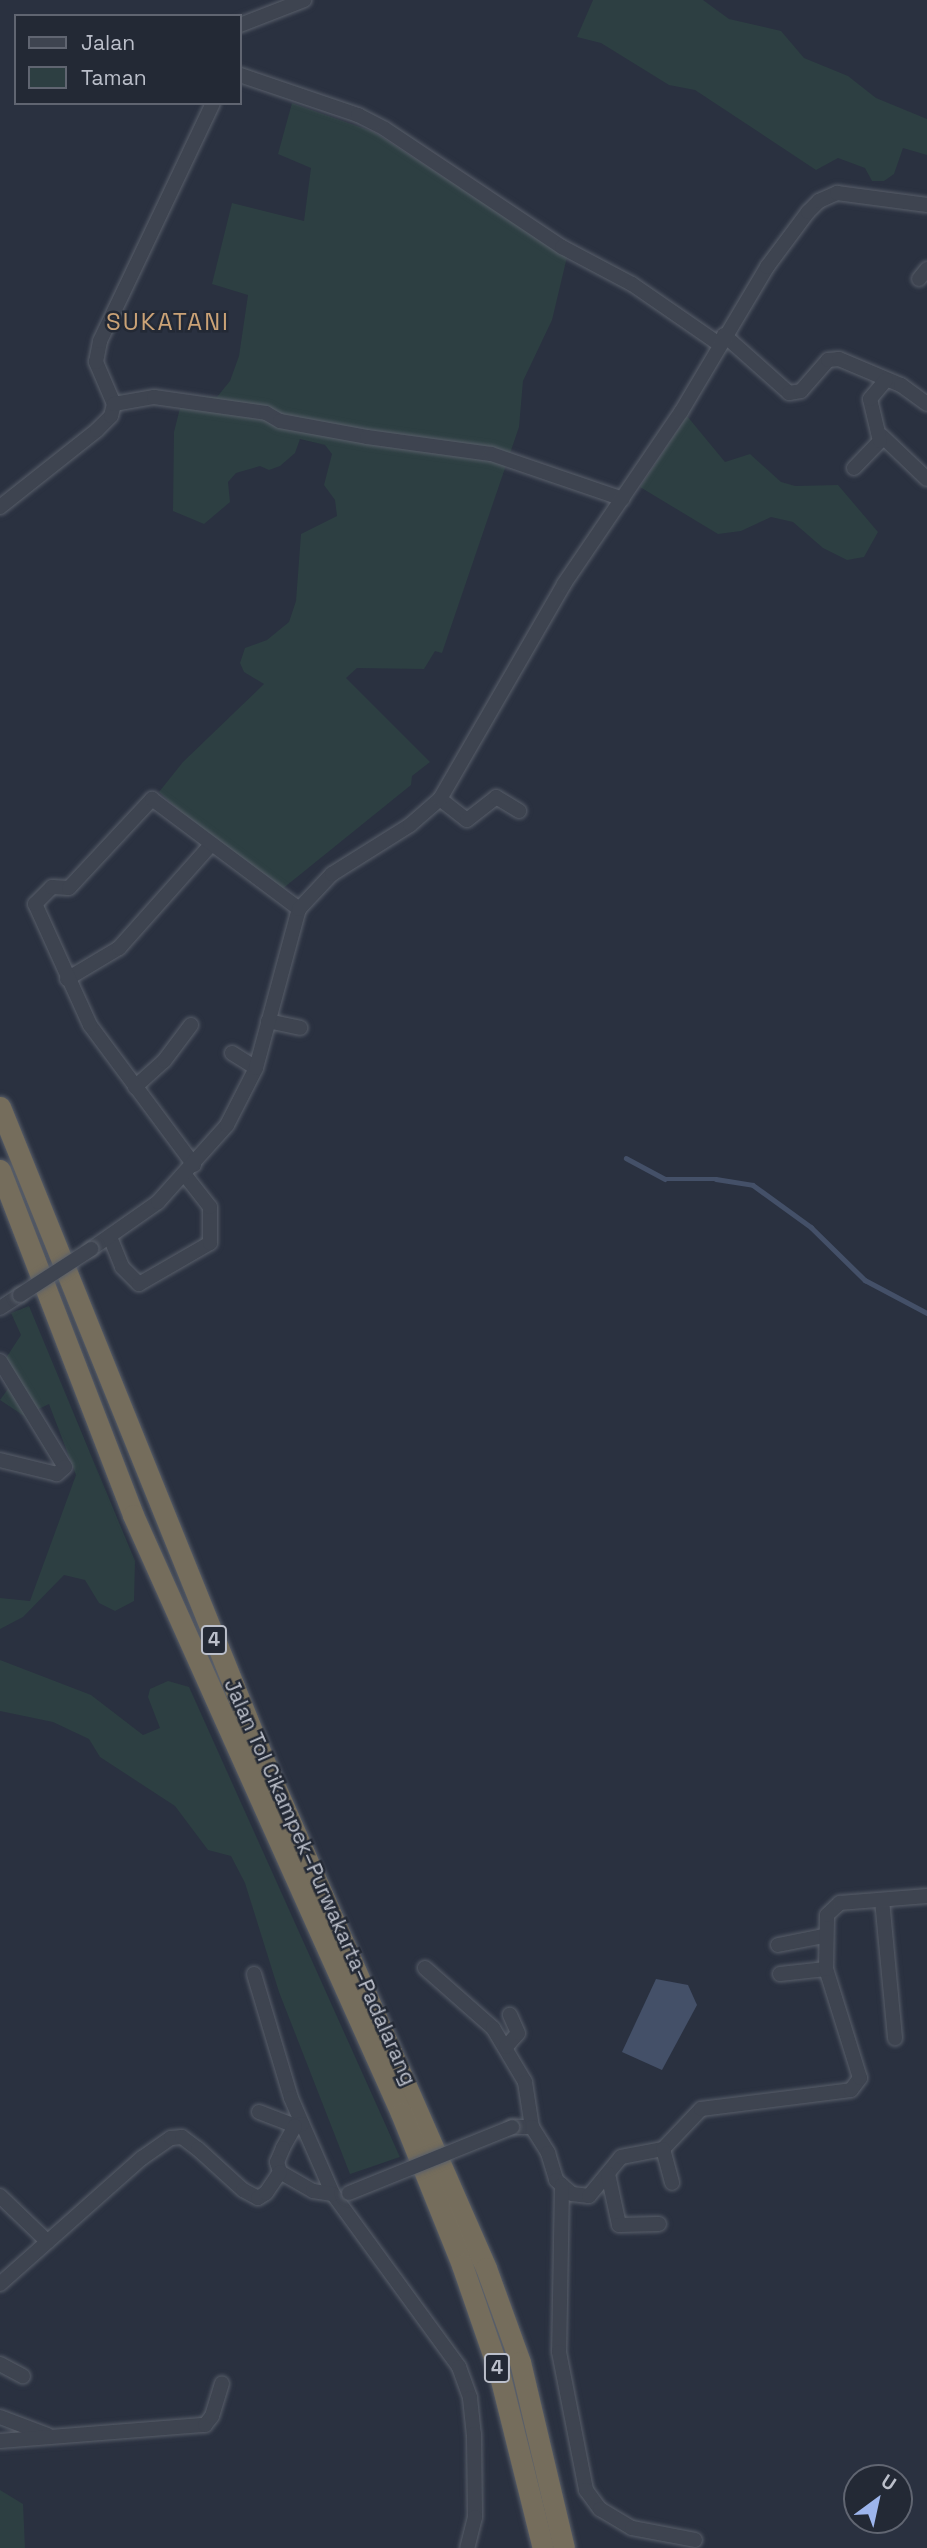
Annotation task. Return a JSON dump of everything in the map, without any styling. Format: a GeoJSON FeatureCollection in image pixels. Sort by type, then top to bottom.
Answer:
{"type":"FeatureCollection","features":[{"type":"Feature","properties":{"kind":"highway","name":"Jalan Tol Cikampek–Purwakarta–Padalarang"},"geometry":{"type":"LineString","coordinates":[[0,1107],[269,1773],[486,2268],[520,2362],[564,2548]]}},
{"type":"Feature","properties":{"kind":"highway","name":"Jalan Tol Cikampek–Purwakarta–Padalarang"},"geometry":{"type":"LineString","coordinates":[[0,1170],[133,1515],[401,2113],[462,2265],[499,2372],[544,2548]]}},
{"type":"Feature","properties":{"kind":"street"},"geometry":{"type":"LineString","coordinates":[[242,24],[304,0]]}},
{"type":"Feature","properties":{"kind":"street"},"geometry":{"type":"LineString","coordinates":[[242,76],[358,115],[385,129],[562,247],[632,284],[722,339],[789,393],[801,391],[828,360],[839,359],[886,380],[927,404]]}},
{"type":"Feature","properties":{"kind":"street"},"geometry":{"type":"LineString","coordinates":[[0,508],[111,416],[114,404],[110,388],[98,370],[100,341],[212,105]]}},
{"type":"Feature","properties":{"kind":"street"},"geometry":{"type":"LineString","coordinates":[[0,1308],[110,1237],[158,1202],[189,1170],[233,1116],[256,1068],[299,909],[325,880],[410,825],[440,799],[525,645],[623,499],[767,267],[819,201],[838,193],[921,205],[927,214]]}},
{"type":"Feature","properties":{"kind":"street"},"geometry":{"type":"LineString","coordinates":[[886,380],[870,399],[882,436],[927,479]]}},
{"type":"Feature","properties":{"kind":"street"},"geometry":{"type":"LineString","coordinates":[[114,404],[176,398],[214,409],[266,413],[280,421],[367,438],[491,454],[623,499]]}},
{"type":"Feature","properties":{"kind":"street"},"geometry":{"type":"LineString","coordinates":[[854,468],[882,436]]}},
{"type":"Feature","properties":{"kind":"street"},"geometry":{"type":"LineString","coordinates":[[440,799],[467,820],[496,797],[519,811]]}},
{"type":"Feature","properties":{"kind":"street"},"geometry":{"type":"LineString","coordinates":[[110,1237],[122,1267],[139,1284],[210,1243],[210,1207],[135,1087],[90,1025],[34,906],[37,900],[52,887],[69,888],[152,799],[210,846],[299,909]]}},
{"type":"Feature","properties":{"kind":"street"},"geometry":{"type":"LineString","coordinates":[[67,979],[118,948],[210,846]]}},
{"type":"Feature","properties":{"kind":"street"},"geometry":{"type":"LineString","coordinates":[[268,1021],[300,1028]]}},
{"type":"Feature","properties":{"kind":"street"},"geometry":{"type":"LineString","coordinates":[[135,1087],[164,1061],[191,1025]]}},
{"type":"Feature","properties":{"kind":"street"},"geometry":{"type":"LineString","coordinates":[[232,1053],[256,1068]]}},
{"type":"Feature","properties":{"kind":"street"},"geometry":{"type":"LineString","coordinates":[[0,1361],[65,1467],[57,1474],[0,1460]]}},
{"type":"Feature","properties":{"kind":"street"},"geometry":{"type":"LineString","coordinates":[[425,1968],[493,2028],[525,2082],[532,2127],[562,2185],[577,2196],[590,2196],[621,2157],[663,2149],[688,2119],[708,2107],[854,2088],[860,2078],[826,1969],[824,1936],[834,1905],[927,1896]]}},
{"type":"Feature","properties":{"kind":"street"},"geometry":{"type":"LineString","coordinates":[[882,1899],[895,2038]]}},
{"type":"Feature","properties":{"kind":"street"},"geometry":{"type":"LineString","coordinates":[[778,1945],[824,1936]]}},
{"type":"Feature","properties":{"kind":"street"},"geometry":{"type":"LineString","coordinates":[[780,1974],[826,1969]]}},
{"type":"Feature","properties":{"kind":"street"},"geometry":{"type":"LineString","coordinates":[[254,1974],[299,2125],[340,2195],[443,2342],[463,2377],[470,2398],[477,2491],[467,2548]]}},
{"type":"Feature","properties":{"kind":"street"},"geometry":{"type":"LineString","coordinates":[[506,2047],[518,2033],[510,2015]]}},
{"type":"Feature","properties":{"kind":"street"},"geometry":{"type":"LineString","coordinates":[[259,2112],[299,2125]]}},
{"type":"Feature","properties":{"kind":"street"},"geometry":{"type":"LineString","coordinates":[[299,2125],[277,2162],[280,2172],[304,2188],[340,2195],[512,2127],[532,2127]]}},
{"type":"Feature","properties":{"kind":"street"},"geometry":{"type":"LineString","coordinates":[[0,2284],[142,2158],[177,2136],[258,2198],[267,2193],[280,2172]]}},
{"type":"Feature","properties":{"kind":"street"},"geometry":{"type":"LineString","coordinates":[[663,2149],[672,2183]]}},
{"type":"Feature","properties":{"kind":"street"},"geometry":{"type":"LineString","coordinates":[[608,2175],[619,2225],[659,2224]]}},
{"type":"Feature","properties":{"kind":"street"},"geometry":{"type":"LineString","coordinates":[[562,2185],[559,2352],[586,2490],[600,2509],[632,2528],[695,2540]]}},
{"type":"Feature","properties":{"kind":"street"},"geometry":{"type":"LineString","coordinates":[[0,2196],[48,2242]]}},
{"type":"Feature","properties":{"kind":"street"},"geometry":{"type":"LineString","coordinates":[[0,2364],[23,2376]]}},
{"type":"Feature","properties":{"kind":"street"},"geometry":{"type":"LineString","coordinates":[[0,2441],[205,2425],[212,2416],[222,2384]]}},
{"type":"Feature","properties":{"kind":"street"},"geometry":{"type":"LineString","coordinates":[[0,2417],[49,2436]]}},
{"type":"Feature","properties":{"kind":"green space"},"geometry":{"type":"Polygon","coordinates":[[[593,0],[703,0],[729,19],[781,31],[804,58],[848,76],[876,98],[927,119],[927,155],[903,148],[894,174],[884,181],[872,181],[865,168],[838,158],[816,170],[695,90],[669,85],[601,43],[577,37],[593,0]]]}},
{"type":"Feature","properties":{"kind":"green space"},"geometry":{"type":"Polygon","coordinates":[[[292,103],[374,132],[567,257],[552,320],[523,381],[519,427],[442,653],[435,651],[424,669],[357,668],[346,678],[430,762],[412,776],[411,785],[281,890],[203,832],[159,792],[183,762],[264,684],[244,672],[240,663],[245,648],[267,640],[289,622],[296,601],[301,534],[337,516],[335,500],[324,485],[332,454],[325,445],[300,439],[295,453],[280,466],[269,470],[260,466],[236,473],[228,482],[230,502],[204,524],[173,511],[174,432],[180,408],[187,396],[217,397],[230,381],[239,356],[248,295],[212,284],[232,203],[304,221],[311,168],[278,154],[292,103]]]}},
{"type":"Feature","properties":{"kind":"green space"},"geometry":{"type":"Polygon","coordinates":[[[687,416],[725,462],[750,454],[781,482],[795,486],[838,485],[878,532],[864,557],[847,560],[823,548],[793,522],[771,517],[741,531],[718,534],[640,487],[687,416]]]}},
{"type":"Feature","properties":{"kind":"green space"},"geometry":{"type":"Polygon","coordinates":[[[29,1306],[135,1561],[134,1601],[115,1611],[99,1603],[85,1580],[64,1575],[23,1617],[0,1629],[0,1598],[30,1601],[76,1475],[49,1404],[24,1416],[0,1400],[17,1376],[4,1361],[21,1335],[11,1313],[29,1306]]]}},
{"type":"Feature","properties":{"kind":"green space"},"geometry":{"type":"Polygon","coordinates":[[[0,1660],[91,1695],[143,1735],[160,1728],[148,1697],[150,1689],[168,1681],[189,1687],[400,2157],[350,2174],[279,1992],[245,1883],[231,1856],[208,1850],[175,1806],[100,1757],[89,1739],[53,1722],[0,1711],[0,1660]]]}},
{"type":"Feature","properties":{"kind":"green space"},"geometry":{"type":"Polygon","coordinates":[[[0,2490],[23,2504],[25,2548],[0,2548],[0,2490]]]}},
{"type":"Feature","properties":{"kind":"water"},"geometry":{"type":"Polygon","coordinates":[[[656,1979],[688,1985],[697,2005],[662,2070],[622,2052],[656,1979]]]}},
{"type":"Feature","properties":{"kind":"waterway"},"geometry":{"type":"LineString","coordinates":[[626,1158],[665,1179],[716,1179],[753,1185],[811,1227],[865,1280],[927,1313]]}},
{"type":"Feature","properties":{"kind":"district","name":"SUKATANI"},"geometry":{"type":"Point","coordinates":[168,322]}}]}
